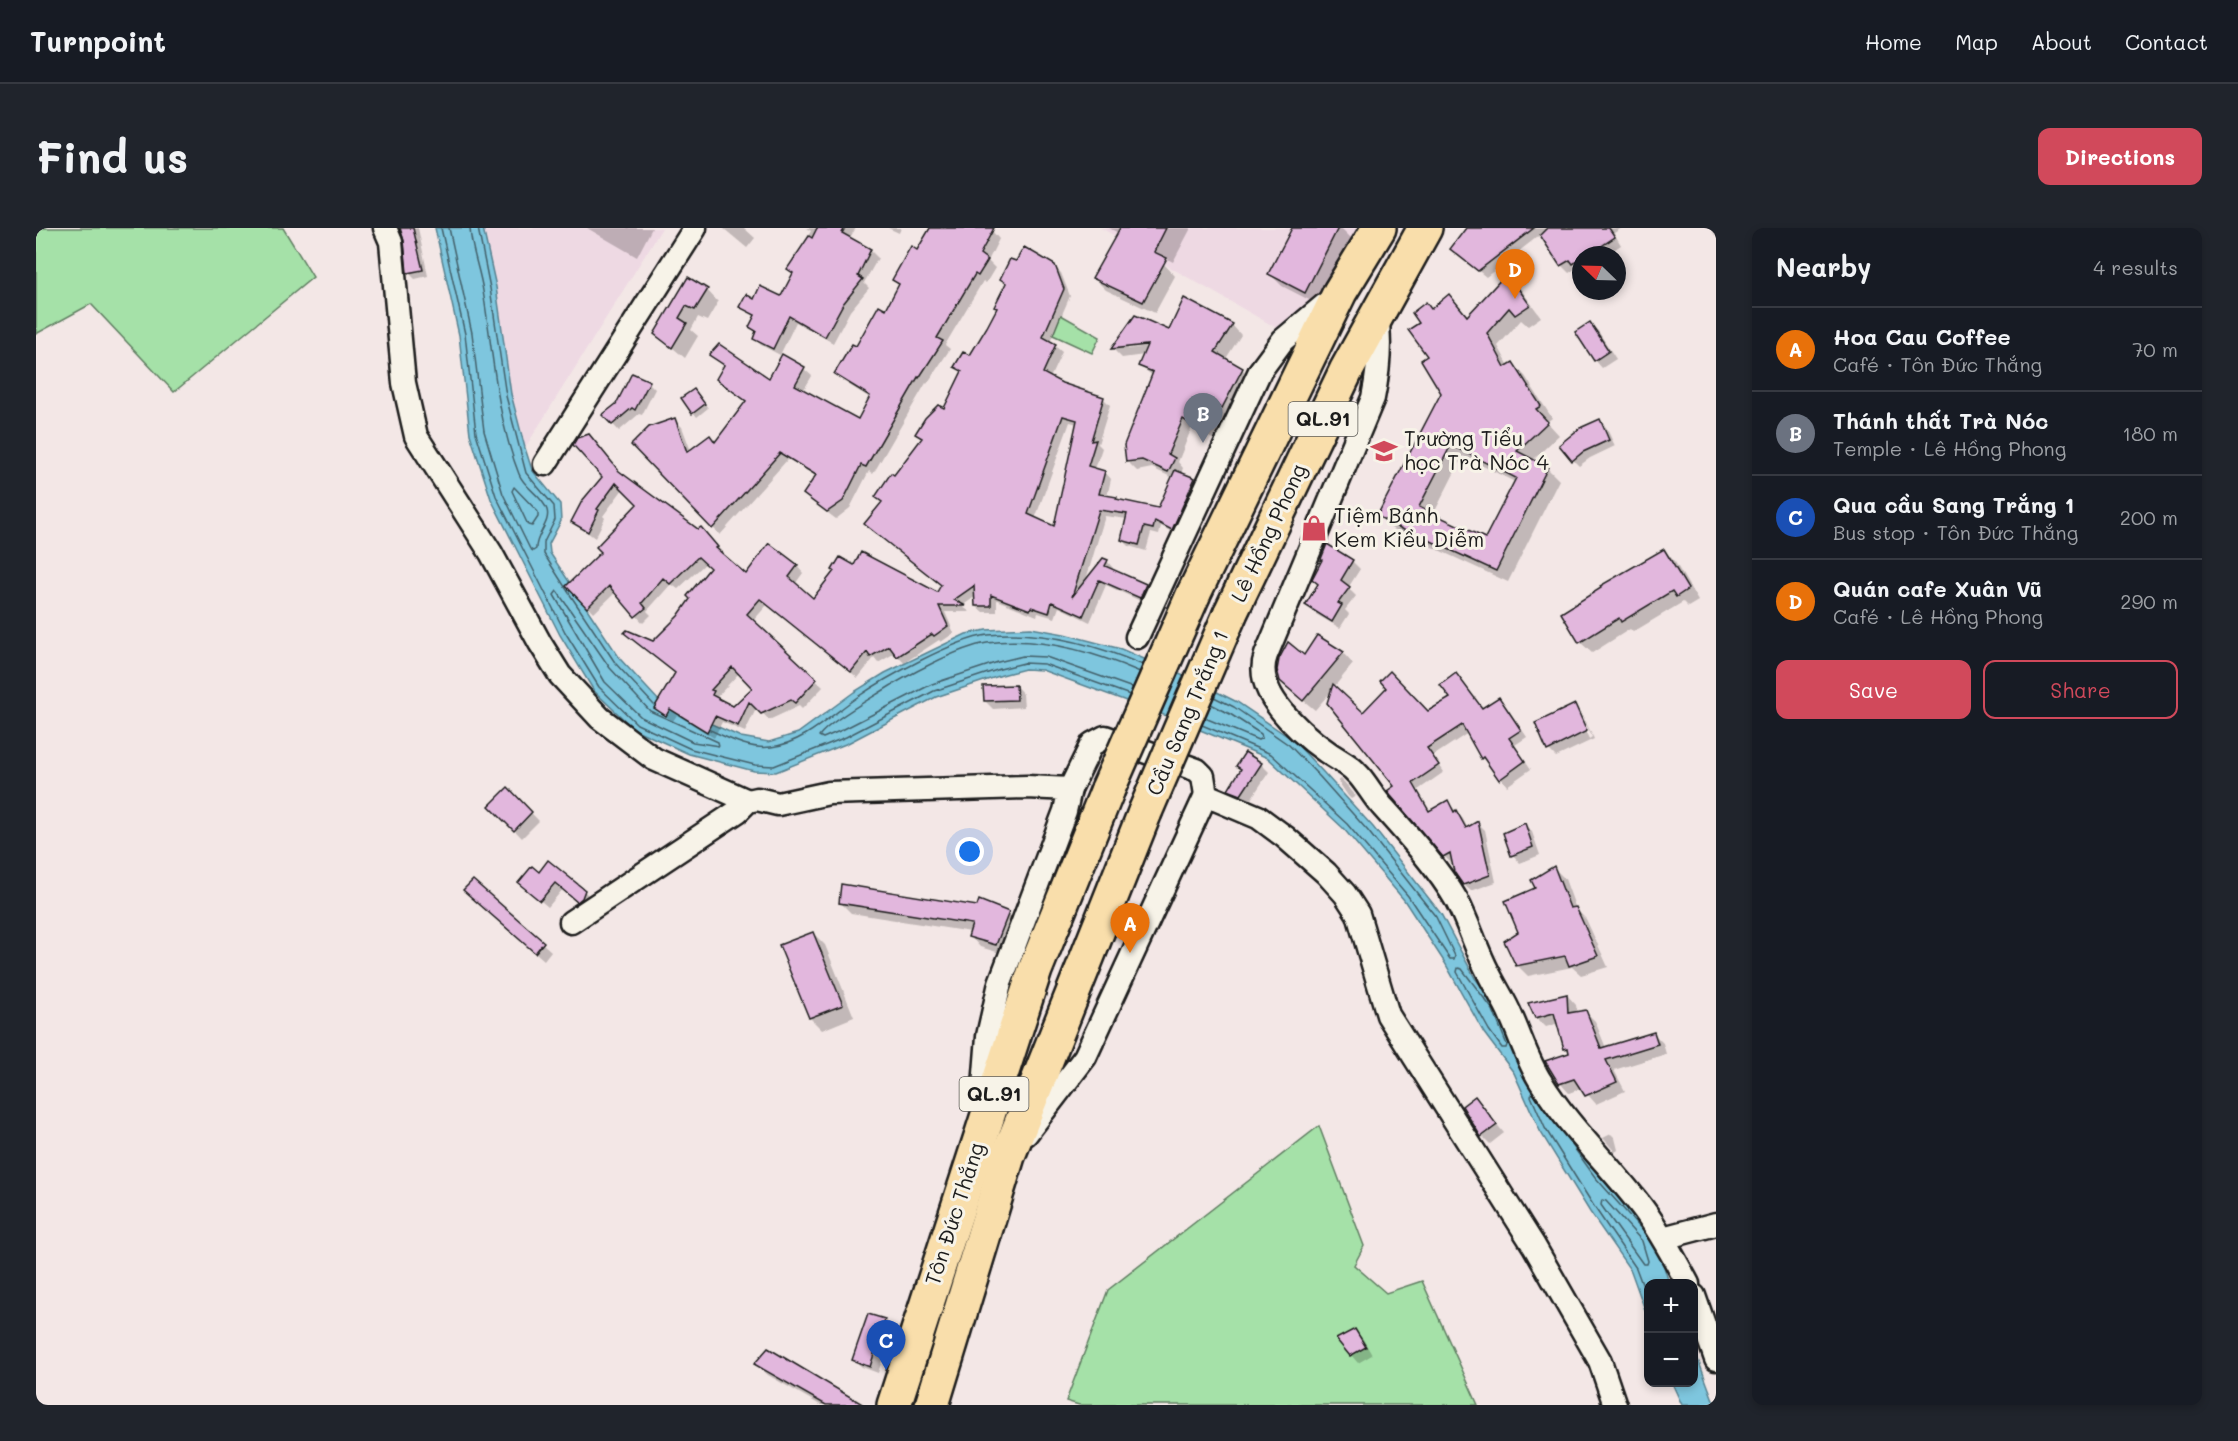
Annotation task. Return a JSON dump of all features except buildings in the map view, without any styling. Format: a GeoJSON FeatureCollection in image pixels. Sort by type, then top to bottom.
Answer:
{"type":"FeatureCollection","features":[{"type":"Feature","properties":{"kind":"highway","name":"Lê Hồng Phong"},"geometry":{"type":"LineString","coordinates":[[1194,593],[1341,292],[1379,228]]}},
{"type":"Feature","properties":{"kind":"highway","name":"Lê Hồng Phong"},"geometry":{"type":"LineString","coordinates":[[1230,614],[1346,371],[1425,228]]}},
{"type":"Feature","properties":{"kind":"highway","name":"Cầu Sang Trắng 1"},"geometry":{"type":"LineString","coordinates":[[1108,789],[1194,593]]}},
{"type":"Feature","properties":{"kind":"highway","name":"Cầu Sang Trắng 1"},"geometry":{"type":"LineString","coordinates":[[1145,812],[1230,614]]}},
{"type":"Feature","properties":{"kind":"highway","name":"Tôn Đức Thắng"},"geometry":{"type":"LineString","coordinates":[[894,1405],[980,1137],[1011,998],[1035,970],[1108,789]]}},
{"type":"Feature","properties":{"kind":"highway","name":"Tôn Đức Thắng"},"geometry":{"type":"LineString","coordinates":[[932,1405],[1008,1156],[1145,812]]}},
{"type":"Feature","properties":{"kind":"street"},"geometry":{"type":"LineString","coordinates":[[385,228],[391,242],[404,382],[416,436],[491,553],[560,675],[600,718],[654,759],[761,801]]}},
{"type":"Feature","properties":{"kind":"street"},"geometry":{"type":"LineString","coordinates":[[545,464],[695,228]]}},
{"type":"Feature","properties":{"kind":"street"},"geometry":{"type":"LineString","coordinates":[[1137,637],[1260,371],[1283,340],[1341,292]]}},
{"type":"Feature","properties":{"kind":"street"},"geometry":{"type":"LineString","coordinates":[[1377,315],[1380,335],[1379,367],[1373,398],[1266,655],[1263,676],[1268,689],[1299,731],[1317,746],[1355,769],[1376,799],[1424,855],[1456,899],[1540,1081],[1570,1123],[1642,1208],[1663,1238],[1685,1279]]}},
{"type":"Feature","properties":{"kind":"street"},"geometry":{"type":"LineString","coordinates":[[1008,1156],[1085,1057],[1206,795],[1203,776],[1197,770],[1105,737],[1092,744],[1070,789],[1065,811],[1021,924],[1011,998]]}},
{"type":"Feature","properties":{"kind":"street"},"geometry":{"type":"LineString","coordinates":[[571,922],[738,811],[761,801],[829,793],[1027,787],[1070,789]]}},
{"type":"Feature","properties":{"kind":"street"},"geometry":{"type":"LineString","coordinates":[[1206,795],[1258,817],[1326,873],[1345,894],[1358,914],[1388,1015],[1534,1246],[1600,1361],[1615,1405]]}},
{"type":"Feature","properties":{"kind":"street"},"geometry":{"type":"LineString","coordinates":[[1064,1015],[1065,1037],[1074,1049],[1089,1048]]}},
{"type":"Feature","properties":{"kind":"street"},"geometry":{"type":"LineString","coordinates":[[1663,1238],[1716,1224]]}},
{"type":"Feature","properties":{"kind":"street"},"geometry":{"type":"LineString","coordinates":[[1698,1307],[1716,1359]]}},
{"type":"Feature","properties":{"kind":"shaded area"},"geometry":{"type":"Polygon","coordinates":[[[483,228],[662,228],[525,448],[511,394],[496,287],[483,228]]]}},
{"type":"Feature","properties":{"kind":"shaded area"},"geometry":{"type":"Polygon","coordinates":[[[1101,228],[1361,228],[1298,340],[1101,228]]]}},
{"type":"Feature","properties":{"kind":"green space"},"geometry":{"type":"Polygon","coordinates":[[[36,228],[283,228],[313,277],[174,392],[91,304],[36,334],[36,228]]]}},
{"type":"Feature","properties":{"kind":"green space"},"geometry":{"type":"Polygon","coordinates":[[[1061,315],[1100,337],[1092,353],[1053,335],[1061,315]]]}},
{"type":"Feature","properties":{"kind":"green space"},"geometry":{"type":"Polygon","coordinates":[[[1319,1126],[1364,1246],[1354,1265],[1386,1293],[1422,1281],[1478,1405],[1079,1405],[1066,1401],[1108,1290],[1319,1126]]]}},
{"type":"Feature","properties":{"kind":"water"},"geometry":{"type":"Polygon","coordinates":[[[435,228],[483,228],[496,287],[511,394],[525,448],[532,470],[560,504],[561,521],[549,544],[550,553],[621,660],[659,701],[741,737],[769,742],[798,733],[854,692],[885,673],[966,634],[986,630],[1031,628],[1121,649],[1237,702],[1293,740],[1373,827],[1441,914],[1475,978],[1654,1234],[1668,1279],[1644,1279],[1644,1307],[1631,1271],[1590,1212],[1540,1131],[1514,1073],[1484,1033],[1445,963],[1404,900],[1343,828],[1268,758],[1159,713],[1042,670],[1025,669],[936,697],[848,743],[776,772],[754,771],[689,754],[634,729],[594,691],[560,635],[491,499],[470,434],[459,335],[435,228]]]}},
{"type":"Feature","properties":{"kind":"water"},"geometry":{"type":"Polygon","coordinates":[[[1698,1360],[1715,1405],[1682,1405],[1674,1387],[1698,1387],[1698,1360]]]}},
{"type":"Feature","properties":{"kind":"place","name":"Quán cafe Xuân Vũ"},"geometry":{"type":"Point","coordinates":[1515,299]}},
{"type":"Feature","properties":{"kind":"place","name":"Thánh thất Trà Nóc"},"geometry":{"type":"Point","coordinates":[1203,443]}},
{"type":"Feature","properties":{"kind":"place","name":"Trường Tiểu học Trà Nóc 4"},"geometry":{"type":"Point","coordinates":[1384,451]}},
{"type":"Feature","properties":{"kind":"place","name":"Tiệm Bánh Kem Kiều Diễm"},"geometry":{"type":"Point","coordinates":[1314,528]}},
{"type":"Feature","properties":{"kind":"place","name":"Hoa Cau Coffee"},"geometry":{"type":"Point","coordinates":[1130,953]}},
{"type":"Feature","properties":{"kind":"place","name":"Qua cầu Sang Trắng 1"},"geometry":{"type":"Point","coordinates":[886,1370]}}]}
